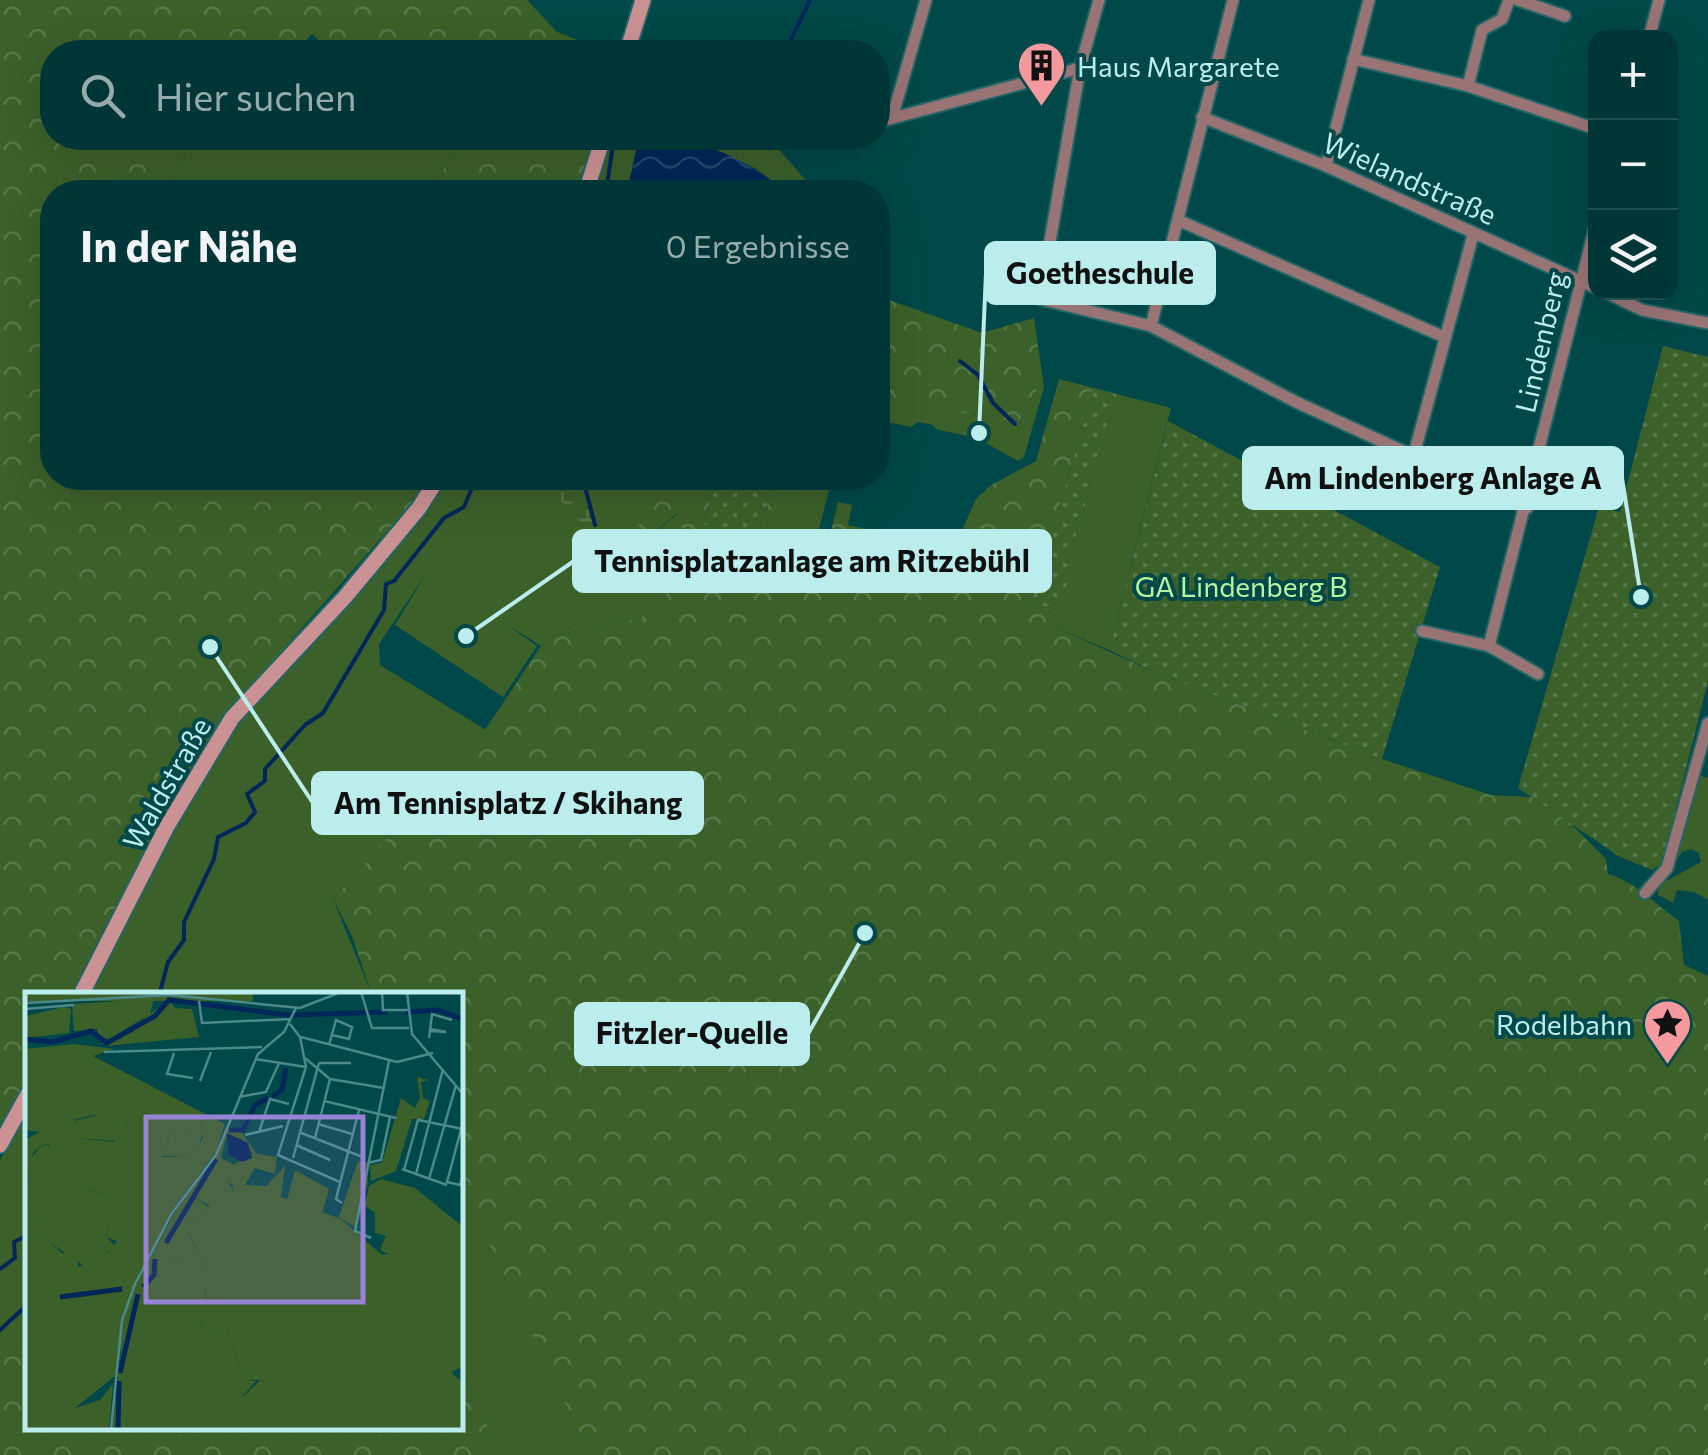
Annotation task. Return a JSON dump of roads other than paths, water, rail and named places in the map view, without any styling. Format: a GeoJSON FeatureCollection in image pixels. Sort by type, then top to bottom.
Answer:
{"type":"FeatureCollection","features":[{"type":"Feature","properties":{"kind":"street"},"geometry":{"type":"LineString","coordinates":[[631,40],[644,0]]}},
{"type":"Feature","properties":{"kind":"street"},"geometry":{"type":"LineString","coordinates":[[892,118],[926,0]]}},
{"type":"Feature","properties":{"kind":"street"},"geometry":{"type":"LineString","coordinates":[[1099,0],[1080,68],[1040,298],[1151,326],[1413,458],[1528,508]]}},
{"type":"Feature","properties":{"kind":"street"},"geometry":{"type":"LineString","coordinates":[[1151,326],[1232,0]]}},
{"type":"Feature","properties":{"kind":"street"},"geometry":{"type":"LineString","coordinates":[[1326,166],[1369,0]]}},
{"type":"Feature","properties":{"kind":"street"},"geometry":{"type":"LineString","coordinates":[[1468,86],[1482,30],[1502,19],[1509,0]]}},
{"type":"Feature","properties":{"kind":"street"},"geometry":{"type":"LineString","coordinates":[[1518,0],[1565,16]]}},
{"type":"Feature","properties":{"kind":"street"},"geometry":{"type":"LineString","coordinates":[[1651,30],[1660,0]]}},
{"type":"Feature","properties":{"kind":"street"},"geometry":{"type":"LineString","coordinates":[[1354,59],[1468,86],[1588,127]]}},
{"type":"Feature","properties":{"kind":"street"},"geometry":{"type":"LineString","coordinates":[[892,118],[1080,68]]}},
{"type":"Feature","properties":{"kind":"street","name":"Wielandstraße"},"geometry":{"type":"LineString","coordinates":[[1202,118],[1326,166],[1588,284]]}},
{"type":"Feature","properties":{"kind":"street"},"geometry":{"type":"LineString","coordinates":[[590,180],[598,150]]}},
{"type":"Feature","properties":{"kind":"street"},"geometry":{"type":"LineString","coordinates":[[1180,221],[1444,337]]}},
{"type":"Feature","properties":{"kind":"street"},"geometry":{"type":"LineString","coordinates":[[1413,458],[1473,235]]}},
{"type":"Feature","properties":{"kind":"street","name":"Lindenberg"},"geometry":{"type":"LineString","coordinates":[[1489,646],[1528,508],[1588,250]]}},
{"type":"Feature","properties":{"kind":"street"},"geometry":{"type":"LineString","coordinates":[[1622,300],[1642,310],[1708,323]]}},
{"type":"Feature","properties":{"kind":"street","name":"Waldstraße"},"geometry":{"type":"LineString","coordinates":[[83,992],[166,828],[232,718],[344,597],[430,490]]}},
{"type":"Feature","properties":{"kind":"street"},"geometry":{"type":"LineString","coordinates":[[1422,631],[1489,646],[1538,674]]}},
{"type":"Feature","properties":{"kind":"street"},"geometry":{"type":"LineString","coordinates":[[1645,893],[1667,868],[1708,723]]}},
{"type":"Feature","properties":{"kind":"street"},"geometry":{"type":"LineString","coordinates":[[0,1145],[25,1099]]}},
{"type":"Feature","properties":{"kind":"water"},"geometry":{"type":"Polygon","coordinates":[[[716,150],[769,180],[630,180],[636,151],[716,150]]]}},
{"type":"Feature","properties":{"kind":"waterway"},"geometry":{"type":"LineString","coordinates":[[791,40],[810,0]]}},
{"type":"Feature","properties":{"kind":"waterway"},"geometry":{"type":"LineString","coordinates":[[608,180],[612,150]]}},
{"type":"Feature","properties":{"kind":"waterway"},"geometry":{"type":"LineString","coordinates":[[960,361],[978,375],[993,403],[1015,424]]}},
{"type":"Feature","properties":{"kind":"waterway"},"geometry":{"type":"LineString","coordinates":[[160,992],[168,962],[184,940],[184,922],[214,859],[218,837],[246,823],[255,812],[247,794],[265,781],[265,769],[305,725],[323,713],[384,610],[386,584],[394,581],[444,518],[464,507],[471,490]]}},
{"type":"Feature","properties":{"kind":"waterway"},"geometry":{"type":"LineString","coordinates":[[586,490],[595,525]]}},
{"type":"Feature","properties":{"kind":"waterway"},"geometry":{"type":"LineString","coordinates":[[0,1269],[15,1258],[14,1242],[25,1236]]}},
{"type":"Feature","properties":{"kind":"waterway"},"geometry":{"type":"LineString","coordinates":[[0,1330],[25,1307]]}},
{"type":"Feature","properties":{"kind":"place","name":"Haus Margarete"},"geometry":{"type":"Point","coordinates":[1042,108]}},
{"type":"Feature","properties":{"kind":"place","name":"Goetheschule"},"geometry":{"type":"Point","coordinates":[979,433]}},
{"type":"Feature","properties":{"kind":"place","name":"Am Lindenberg Anlage A"},"geometry":{"type":"Point","coordinates":[1641,597]}},
{"type":"Feature","properties":{"kind":"place","name":"Tennisplatzanlage am Ritzebühl"},"geometry":{"type":"Point","coordinates":[466,636]}},
{"type":"Feature","properties":{"kind":"place","name":"Am Tennisplatz / Skihang"},"geometry":{"type":"Point","coordinates":[210,647]}},
{"type":"Feature","properties":{"kind":"place","name":"Fitzler-Quelle"},"geometry":{"type":"Point","coordinates":[865,933]}},
{"type":"Feature","properties":{"kind":"place","name":"Rodelbahn"},"geometry":{"type":"Point","coordinates":[1667,1066]}},
{"type":"Feature","properties":{"kind":"park label","name":"GA Lindenberg B"},"geometry":{"type":"Point","coordinates":[1241,586]}}]}
